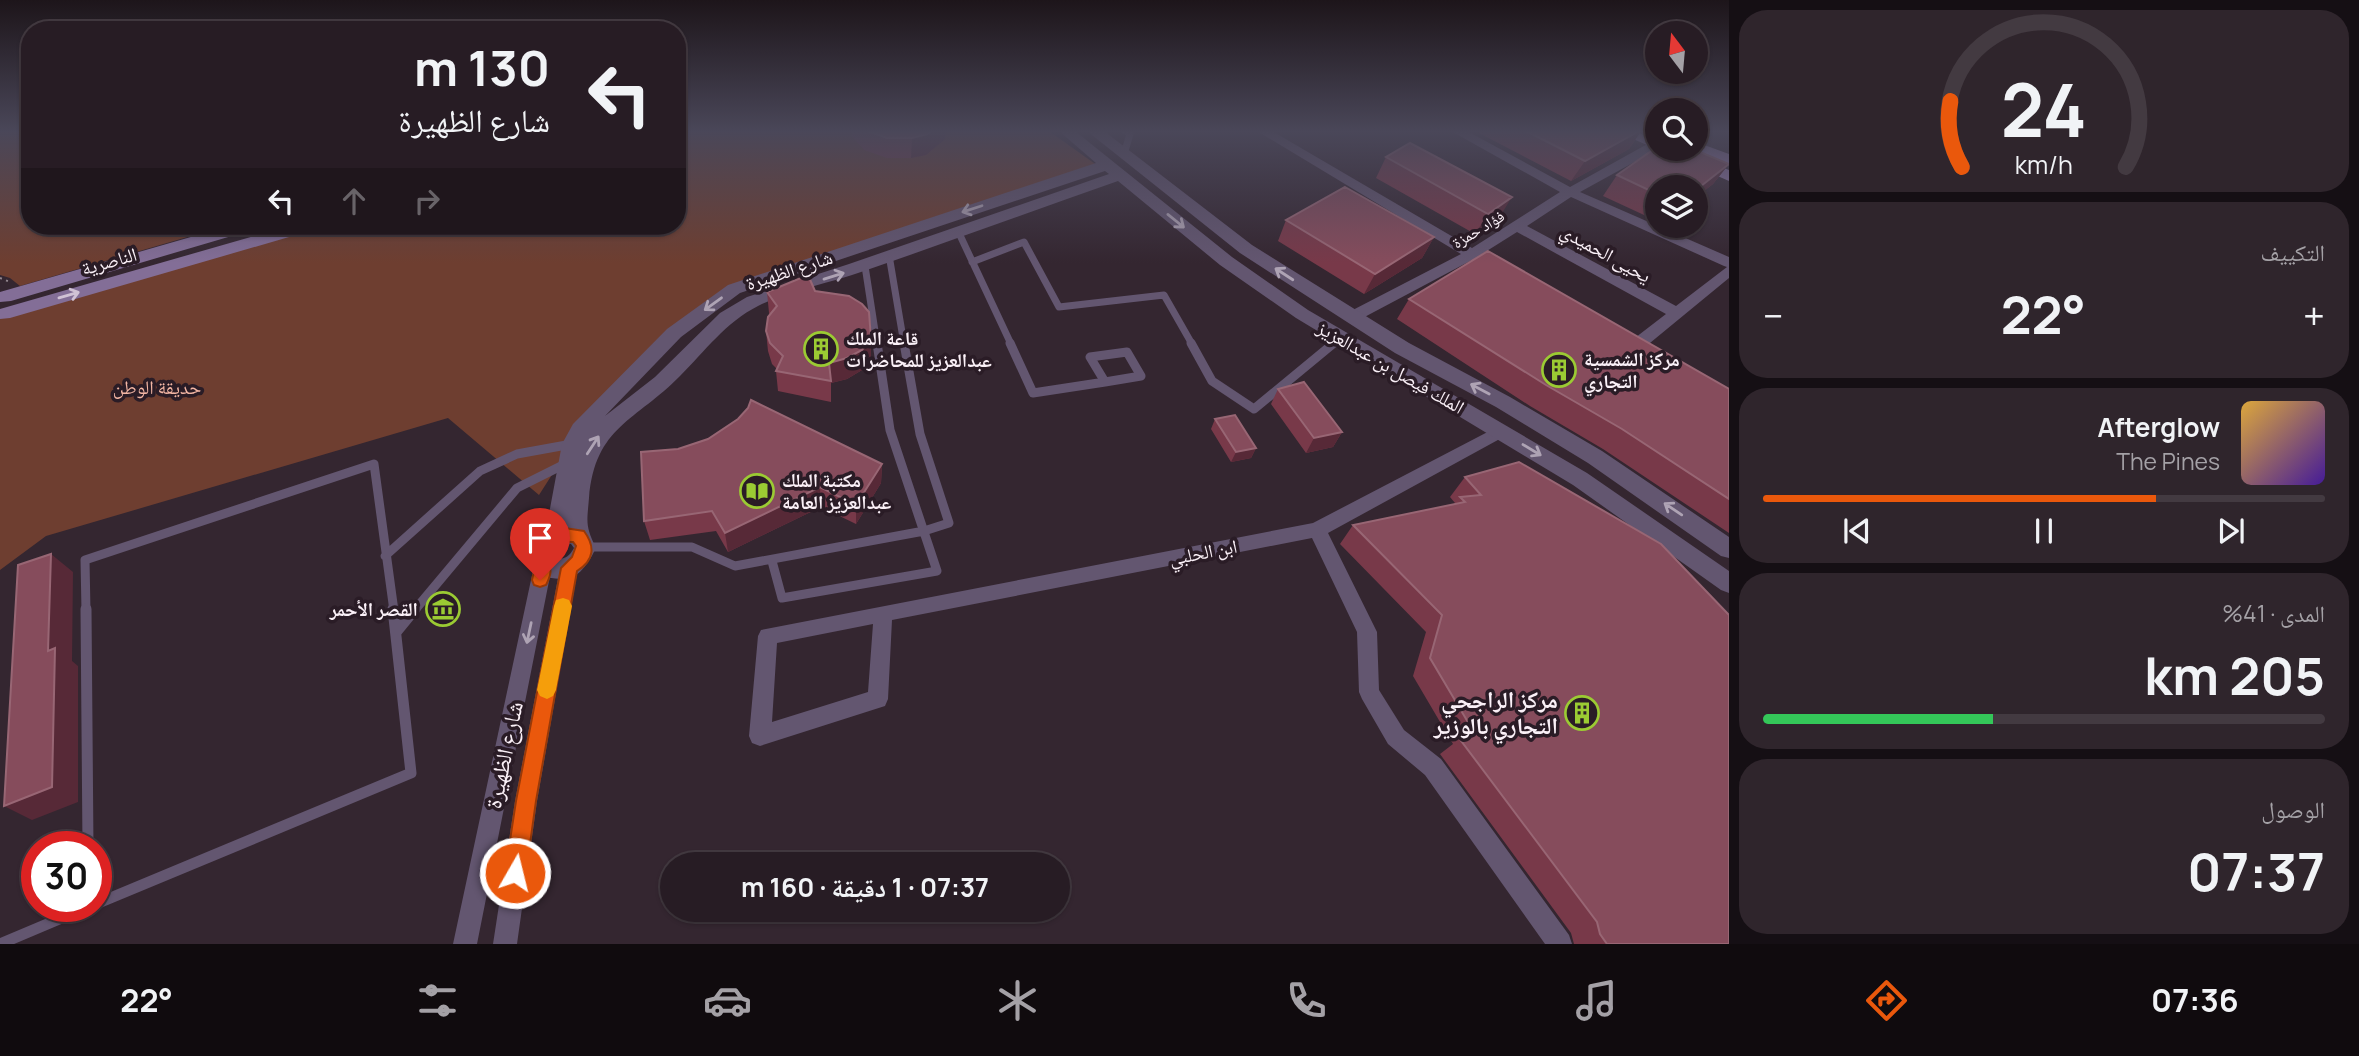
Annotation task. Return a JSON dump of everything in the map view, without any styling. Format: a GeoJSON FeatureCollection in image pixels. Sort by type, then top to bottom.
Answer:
{"type":"FeatureCollection","features":[{"type":"Feature","properties":{"kind":"main road","name":"الناصرية"},"geometry":{"type":"LineString","coordinates":[[2,306],[197,235]]}},
{"type":"Feature","properties":{"kind":"main road","name":"الناصرية"},"geometry":{"type":"LineString","coordinates":[[2,306],[273,235]]}},
{"type":"Feature","properties":{"kind":"street","name":"شارع الظهيرة"},"geometry":{"type":"LineString","coordinates":[[505,944],[526,801],[569,568],[582,557],[572,539],[571,453],[580,429],[674,333],[734,289],[1097,175]]}},
{"type":"Feature","properties":{"kind":"street","name":"شارع الظهيرة"},"geometry":{"type":"LineString","coordinates":[[572,539],[585,458],[593,443],[617,415],[663,381],[720,321],[753,301],[865,266],[1100,175]]}},
{"type":"Feature","properties":{"kind":"street","name":"الملك فيصل بن عبدالعزيز"},"geometry":{"type":"LineString","coordinates":[[1119,175],[1226,261],[1340,338],[1580,479],[1729,583]]}},
{"type":"Feature","properties":{"kind":"street","name":"الملك فيصل بن عبدالعزيز"},"geometry":{"type":"LineString","coordinates":[[1151,175],[1246,249],[1352,317],[1595,457],[1729,548]]}},
{"type":"Feature","properties":{"kind":"street"},"geometry":{"type":"LineString","coordinates":[[1338,175],[1507,274]]}},
{"type":"Feature","properties":{"kind":"street"},"geometry":{"type":"LineString","coordinates":[[1539,175],[1570,192],[1729,263]]}},
{"type":"Feature","properties":{"kind":"street","name":"فؤاد حمزة"},"geometry":{"type":"LineString","coordinates":[[1352,317],[1472,254],[1570,192],[1604,175]]}},
{"type":"Feature","properties":{"kind":"street","name":"يحيى الحميدي"},"geometry":{"type":"LineString","coordinates":[[1517,226],[1677,313]]}},
{"type":"Feature","properties":{"kind":"street"},"geometry":{"type":"LineString","coordinates":[[1633,348],[1729,271]]}},
{"type":"Feature","properties":{"kind":"street"},"geometry":{"type":"LineString","coordinates":[[1340,338],[1352,317]]}},
{"type":"Feature","properties":{"kind":"street","name":"ابن الحلبي"},"geometry":{"type":"LineString","coordinates":[[883,614],[878,699],[760,736],[768,636],[1317,530],[1501,431]]}},
{"type":"Feature","properties":{"kind":"street"},"geometry":{"type":"LineString","coordinates":[[1317,530],[1367,632],[1369,692],[1396,737],[1433,767],[1560,944]]}},
{"type":"Feature","properties":{"kind":"street","name":"شارع الظهيرة"},"geometry":{"type":"LineString","coordinates":[[465,944],[543,566],[538,552],[545,541],[572,539]]}},
{"type":"Feature","properties":{"kind":"street"},"geometry":{"type":"LineString","coordinates":[[543,566],[557,571],[569,568]]}},
{"type":"Feature","properties":{"kind":"lane"},"geometry":{"type":"LineString","coordinates":[[958,231],[1033,393],[1105,382],[1141,376],[1127,352],[1090,357],[1105,382]]}},
{"type":"Feature","properties":{"kind":"lane"},"geometry":{"type":"LineString","coordinates":[[972,262],[1024,242],[1059,307],[1164,296],[1212,381],[1254,409],[1340,338]]}},
{"type":"Feature","properties":{"kind":"lane"},"geometry":{"type":"LineString","coordinates":[[572,539],[692,547],[735,566],[924,531],[949,523],[920,434],[889,255]]}},
{"type":"Feature","properties":{"kind":"lane"},"geometry":{"type":"LineString","coordinates":[[772,561],[782,598],[937,571],[890,430],[865,266]]}},
{"type":"Feature","properties":{"kind":"lane"},"geometry":{"type":"LineString","coordinates":[[385,556],[480,471],[517,454],[571,453]]}},
{"type":"Feature","properties":{"kind":"lane"},"geometry":{"type":"LineString","coordinates":[[397,631],[517,488],[571,453]]}},
{"type":"Feature","properties":{"kind":"lane"},"geometry":{"type":"LineString","coordinates":[[88,831],[85,560],[374,464],[397,631],[411,774],[112,897]]}},
{"type":"Feature","properties":{"kind":"lane"},"geometry":{"type":"LineString","coordinates":[[0,944],[53,922]]}},
{"type":"Feature","properties":{"kind":"green space"},"geometry":{"type":"Polygon","coordinates":[[[0,175],[21,175],[21,235],[194,235],[20,286],[10,278],[0,275],[0,175]]]}},
{"type":"Feature","properties":{"kind":"green space","name":"حديقة الوطن"},"geometry":{"type":"Polygon","coordinates":[[[686,175],[1071,175],[734,290],[674,334],[580,431],[539,495],[448,418],[46,536],[0,570],[0,319],[3,315],[281,235],[686,235],[686,175]]]}},
{"type":"Feature","properties":{"kind":"building"},"geometry":{"type":"Polygon","coordinates":[[[1418,175],[1471,175],[1512,197],[1488,214],[1418,175]]]}},
{"type":"Feature","properties":{"kind":"building"},"geometry":{"type":"Polygon","coordinates":[[[1617,175],[1645,175],[1645,188],[1617,175]]]}},
{"type":"Feature","properties":{"kind":"building"},"geometry":{"type":"Polygon","coordinates":[[[1345,187],[1434,237],[1375,274],[1286,220],[1345,187]]]}},
{"type":"Feature","properties":{"kind":"building","name":"مركز الشمسية التجاري"},"geometry":{"type":"Polygon","coordinates":[[[1488,251],[1729,389],[1729,499],[1622,429],[1409,299],[1488,251]]]}},
{"type":"Feature","properties":{"kind":"building","name":"قاعة الملك عبدالعزيز للمحاضرات"},"geometry":{"type":"Polygon","coordinates":[[[808,275],[815,291],[849,296],[869,312],[871,339],[862,350],[829,363],[831,381],[776,371],[783,356],[770,343],[766,331],[768,317],[777,306],[767,292],[808,275]]]}},
{"type":"Feature","properties":{"kind":"building"},"geometry":{"type":"Polygon","coordinates":[[[1304,382],[1342,432],[1314,438],[1278,389],[1304,382]]]}},
{"type":"Feature","properties":{"kind":"building"},"geometry":{"type":"Polygon","coordinates":[[[751,400],[882,464],[856,505],[820,487],[725,533],[712,511],[644,521],[641,452],[678,449],[708,439],[738,419],[751,400]]]}},
{"type":"Feature","properties":{"kind":"building"},"geometry":{"type":"Polygon","coordinates":[[[1235,415],[1256,448],[1236,452],[1215,419],[1235,415]]]}},
{"type":"Feature","properties":{"kind":"building","name":"مركز الراجحي التجاري بالوزير"},"geometry":{"type":"Polygon","coordinates":[[[1519,462],[1661,544],[1729,615],[1729,944],[1607,944],[1600,934],[1597,922],[1459,738],[1475,734],[1430,658],[1442,615],[1353,525],[1465,502],[1460,497],[1481,495],[1465,477],[1519,462]]]}},
{"type":"Feature","properties":{"kind":"building"},"geometry":{"type":"Polygon","coordinates":[[[51,554],[48,651],[55,648],[52,787],[4,806],[18,565],[51,554]]]}},
{"type":"Feature","properties":{"kind":"slow traffic"},"geometry":{"type":"LineString","coordinates":[[547,690],[563,606]]}},
{"type":"Feature","properties":{"kind":"place","name":"قاعة الملك عبدالعزيز للمحاضرات"},"geometry":{"type":"Point","coordinates":[821,349]}},
{"type":"Feature","properties":{"kind":"place","name":"مركز الشمسية التجاري"},"geometry":{"type":"Point","coordinates":[1559,370]}},
{"type":"Feature","properties":{"kind":"place","name":"مكتبة الملك عبدالعزيز العامة"},"geometry":{"type":"Point","coordinates":[757,491]}},
{"type":"Feature","properties":{"kind":"place","name":"القصر الأحمر"},"geometry":{"type":"Point","coordinates":[443,609]}},
{"type":"Feature","properties":{"kind":"place","name":"مركز الراجحي التجاري بالوزير"},"geometry":{"type":"Point","coordinates":[1582,713]}},
{"type":"Feature","properties":{"kind":"route"},"geometry":{"type":"LineString","coordinates":[[515,873],[569,568],[578,562],[585,551],[585,545],[578,536],[573,533],[558,533],[545,541],[538,552],[543,566],[540,580]]}}]}
